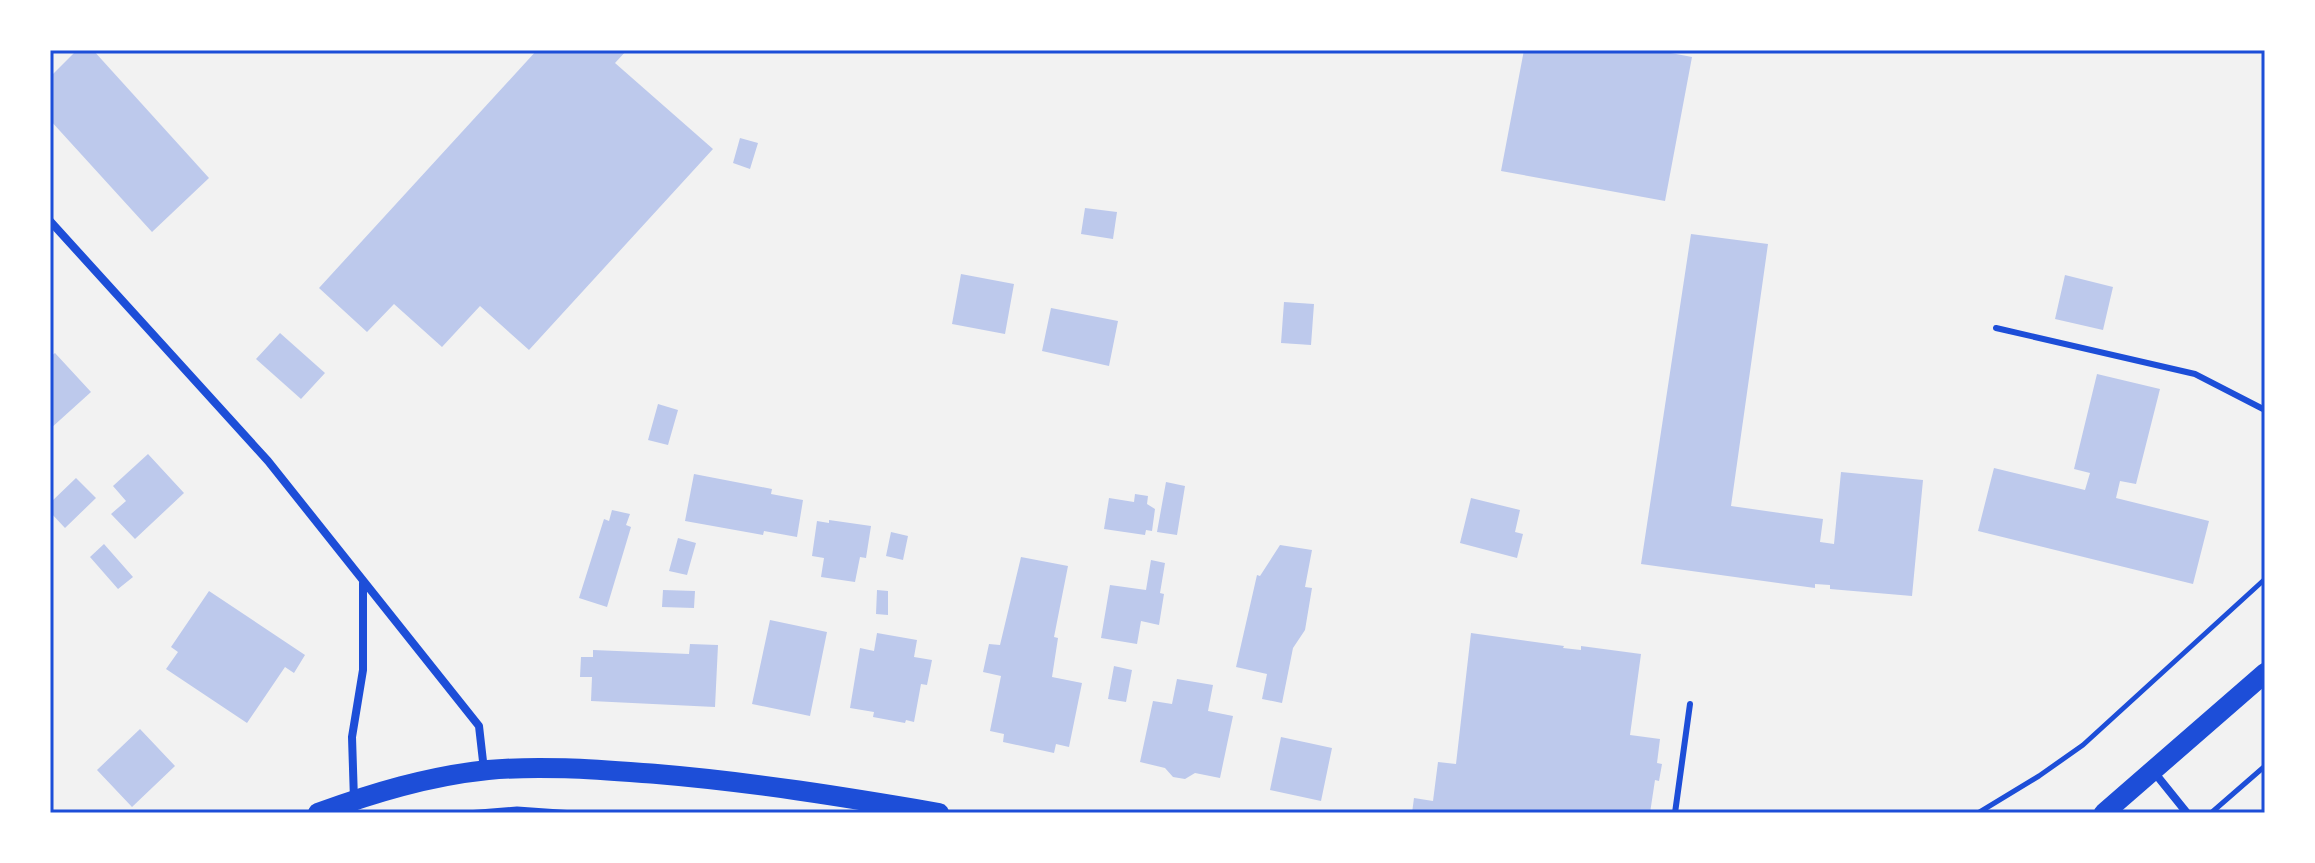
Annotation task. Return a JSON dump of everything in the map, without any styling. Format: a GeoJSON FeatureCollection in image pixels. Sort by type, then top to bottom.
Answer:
{"type":"FeatureCollection","features":[{"type":"Feature","properties":{"kind":"main road"},"geometry":{"type":"LineString","coordinates":[[2104,813],[2265,673]]}},
{"type":"Feature","properties":{"kind":"main road"},"geometry":{"type":"LineString","coordinates":[[318,813],[402,785],[484,771],[573,768],[811,791],[939,813]]}},
{"type":"Feature","properties":{"kind":"street"},"geometry":{"type":"LineString","coordinates":[[50,221],[268,461],[479,726],[484,771]]}},
{"type":"Feature","properties":{"kind":"street"},"geometry":{"type":"LineString","coordinates":[[354,800],[352,737],[363,670],[363,583]]}},
{"type":"Feature","properties":{"kind":"street"},"geometry":{"type":"LineString","coordinates":[[2154,772],[2187,813]]}},
{"type":"Feature","properties":{"kind":"lane"},"geometry":{"type":"LineString","coordinates":[[1996,328],[2195,374],[2265,410]]}},
{"type":"Feature","properties":{"kind":"lane"},"geometry":{"type":"LineString","coordinates":[[1675,813],[1690,704]]}},
{"type":"Feature","properties":{"kind":"path"},"geometry":{"type":"LineString","coordinates":[[1978,813],[2083,745],[2265,579]]}},
{"type":"Feature","properties":{"kind":"path"},"geometry":{"type":"LineString","coordinates":[[2211,813],[2265,766]]}},
{"type":"Feature","properties":{"kind":"path"},"geometry":{"type":"LineString","coordinates":[[467,813],[517,809],[574,813]]}},
{"type":"Feature","properties":{"kind":"building"},"geometry":{"type":"Polygon","coordinates":[[[77,50],[93,50],[209,178],[152,232],[50,120],[50,77],[77,50]]]}},
{"type":"Feature","properties":{"kind":"building"},"geometry":{"type":"Polygon","coordinates":[[[537,50],[627,50],[615,63],[713,149],[529,350],[480,306],[442,347],[394,304],[367,332],[319,288],[537,50]]]}},
{"type":"Feature","properties":{"kind":"building"},"geometry":{"type":"Polygon","coordinates":[[[1524,50],[1655,50],[1692,57],[1665,201],[1501,171],[1524,50]]]}},
{"type":"Feature","properties":{"kind":"building"},"geometry":{"type":"Polygon","coordinates":[[[740,138],[758,143],[750,169],[733,163],[740,138]]]}},
{"type":"Feature","properties":{"kind":"building"},"geometry":{"type":"Polygon","coordinates":[[[1085,208],[1117,212],[1113,239],[1081,234],[1085,208]]]}},
{"type":"Feature","properties":{"kind":"building"},"geometry":{"type":"Polygon","coordinates":[[[1691,234],[1768,244],[1731,506],[1823,519],[1820,542],[1834,544],[1841,472],[1923,480],[1912,596],[1830,589],[1830,585],[1815,584],[1815,588],[1641,564],[1691,234]]]}},
{"type":"Feature","properties":{"kind":"building"},"geometry":{"type":"Polygon","coordinates":[[[961,274],[1014,284],[1005,334],[952,324],[961,274]]]}},
{"type":"Feature","properties":{"kind":"building"},"geometry":{"type":"Polygon","coordinates":[[[2065,275],[2113,287],[2103,330],[2055,319],[2065,275]]]}},
{"type":"Feature","properties":{"kind":"building"},"geometry":{"type":"Polygon","coordinates":[[[1284,302],[1314,304],[1311,345],[1281,343],[1284,302]]]}},
{"type":"Feature","properties":{"kind":"building"},"geometry":{"type":"Polygon","coordinates":[[[1051,308],[1118,321],[1109,366],[1042,351],[1051,308]]]}},
{"type":"Feature","properties":{"kind":"building"},"geometry":{"type":"Polygon","coordinates":[[[280,333],[325,373],[301,399],[256,359],[280,333]]]}},
{"type":"Feature","properties":{"kind":"building"},"geometry":{"type":"Polygon","coordinates":[[[55,353],[91,392],[50,429],[50,357],[55,353]]]}},
{"type":"Feature","properties":{"kind":"building"},"geometry":{"type":"Polygon","coordinates":[[[2097,374],[2160,389],[2136,484],[2120,481],[2116,498],[2209,521],[2193,584],[1978,531],[1994,468],[2085,490],[2090,473],[2074,469],[2097,374]]]}},
{"type":"Feature","properties":{"kind":"building"},"geometry":{"type":"Polygon","coordinates":[[[658,404],[678,410],[668,445],[648,440],[658,404]]]}},
{"type":"Feature","properties":{"kind":"building"},"geometry":{"type":"Polygon","coordinates":[[[148,454],[184,493],[135,539],[111,514],[126,501],[113,486],[148,454]]]}},
{"type":"Feature","properties":{"kind":"building"},"geometry":{"type":"Polygon","coordinates":[[[694,474],[772,489],[771,494],[803,500],[797,537],[764,531],[763,535],[685,521],[694,474]]]}},
{"type":"Feature","properties":{"kind":"building"},"geometry":{"type":"Polygon","coordinates":[[[76,478],[96,498],[65,528],[50,512],[50,503],[76,478]]]}},
{"type":"Feature","properties":{"kind":"building"},"geometry":{"type":"Polygon","coordinates":[[[1166,482],[1185,486],[1177,535],[1157,532],[1166,482]]]}},
{"type":"Feature","properties":{"kind":"building"},"geometry":{"type":"Polygon","coordinates":[[[1135,494],[1148,496],[1147,504],[1155,509],[1152,531],[1146,530],[1145,535],[1104,529],[1109,498],[1134,502],[1135,494]]]}},
{"type":"Feature","properties":{"kind":"building"},"geometry":{"type":"Polygon","coordinates":[[[1471,498],[1520,510],[1515,532],[1523,534],[1517,558],[1460,543],[1471,498]]]}},
{"type":"Feature","properties":{"kind":"building"},"geometry":{"type":"Polygon","coordinates":[[[612,510],[630,514],[626,525],[631,527],[607,607],[579,598],[604,519],[609,521],[612,510]]]}},
{"type":"Feature","properties":{"kind":"building"},"geometry":{"type":"Polygon","coordinates":[[[829,520],[871,526],[866,558],[860,557],[855,582],[821,577],[824,558],[812,556],[817,521],[829,523],[829,520]]]}},
{"type":"Feature","properties":{"kind":"building"},"geometry":{"type":"Polygon","coordinates":[[[891,532],[908,536],[903,560],[886,556],[891,532]]]}},
{"type":"Feature","properties":{"kind":"building"},"geometry":{"type":"Polygon","coordinates":[[[678,538],[696,543],[687,575],[669,571],[678,538]]]}},
{"type":"Feature","properties":{"kind":"building"},"geometry":{"type":"Polygon","coordinates":[[[104,544],[133,577],[118,589],[90,557],[104,544]]]}},
{"type":"Feature","properties":{"kind":"building"},"geometry":{"type":"Polygon","coordinates":[[[1280,545],[1312,550],[1305,587],[1312,588],[1305,630],[1293,648],[1282,703],[1262,699],[1267,674],[1236,667],[1257,575],[1260,576],[1280,545]]]}},
{"type":"Feature","properties":{"kind":"building"},"geometry":{"type":"Polygon","coordinates":[[[1021,557],[1068,566],[1054,637],[1058,638],[1052,677],[1082,683],[1069,747],[1056,744],[1054,753],[1003,742],[1004,734],[990,731],[1001,676],[983,672],[989,644],[1000,645],[1021,557]]]}},
{"type":"Feature","properties":{"kind":"building"},"geometry":{"type":"Polygon","coordinates":[[[1151,560],[1165,563],[1159,625],[1141,621],[1137,644],[1101,638],[1110,585],[1146,590],[1151,560]]]}},
{"type":"Feature","properties":{"kind":"building"},"geometry":{"type":"Polygon","coordinates":[[[663,590],[695,591],[694,608],[662,607],[663,590]]]}},
{"type":"Feature","properties":{"kind":"building"},"geometry":{"type":"Polygon","coordinates":[[[877,590],[888,591],[888,615],[876,614],[877,590]]]}},
{"type":"Feature","properties":{"kind":"building"},"geometry":{"type":"Polygon","coordinates":[[[209,591],[305,655],[294,673],[285,667],[247,723],[166,669],[178,652],[171,647],[209,591]]]}},
{"type":"Feature","properties":{"kind":"building"},"geometry":{"type":"Polygon","coordinates":[[[770,620],[827,632],[810,716],[752,704],[770,620]]]}},
{"type":"Feature","properties":{"kind":"building"},"geometry":{"type":"Polygon","coordinates":[[[877,633],[917,640],[914,657],[932,660],[927,685],[921,684],[914,722],[873,717],[874,712],[850,708],[860,648],[874,651],[877,633]]]}},
{"type":"Feature","properties":{"kind":"building"},"geometry":{"type":"Polygon","coordinates":[[[1471,633],[1563,648],[1581,650],[1581,646],[1641,654],[1630,735],[1660,739],[1657,763],[1662,764],[1659,781],[1655,780],[1650,813],[1412,813],[1414,798],[1433,801],[1438,762],[1456,764],[1471,633]]]}},
{"type":"Feature","properties":{"kind":"building"},"geometry":{"type":"Polygon","coordinates":[[[690,644],[718,645],[715,707],[591,701],[592,677],[580,677],[581,657],[593,657],[593,650],[689,654],[690,644]]]}},
{"type":"Feature","properties":{"kind":"building"},"geometry":{"type":"Polygon","coordinates":[[[1114,666],[1132,670],[1126,702],[1108,699],[1114,666]]]}},
{"type":"Feature","properties":{"kind":"building"},"geometry":{"type":"Polygon","coordinates":[[[1177,679],[1213,685],[1208,711],[1233,716],[1220,778],[1195,773],[1185,779],[1173,777],[1165,768],[1140,762],[1153,701],[1172,704],[1177,679]]]}},
{"type":"Feature","properties":{"kind":"building"},"geometry":{"type":"Polygon","coordinates":[[[140,729],[175,766],[132,807],[97,770],[140,729]]]}},
{"type":"Feature","properties":{"kind":"building"},"geometry":{"type":"Polygon","coordinates":[[[1281,737],[1332,748],[1321,801],[1270,790],[1281,737]]]}}]}
